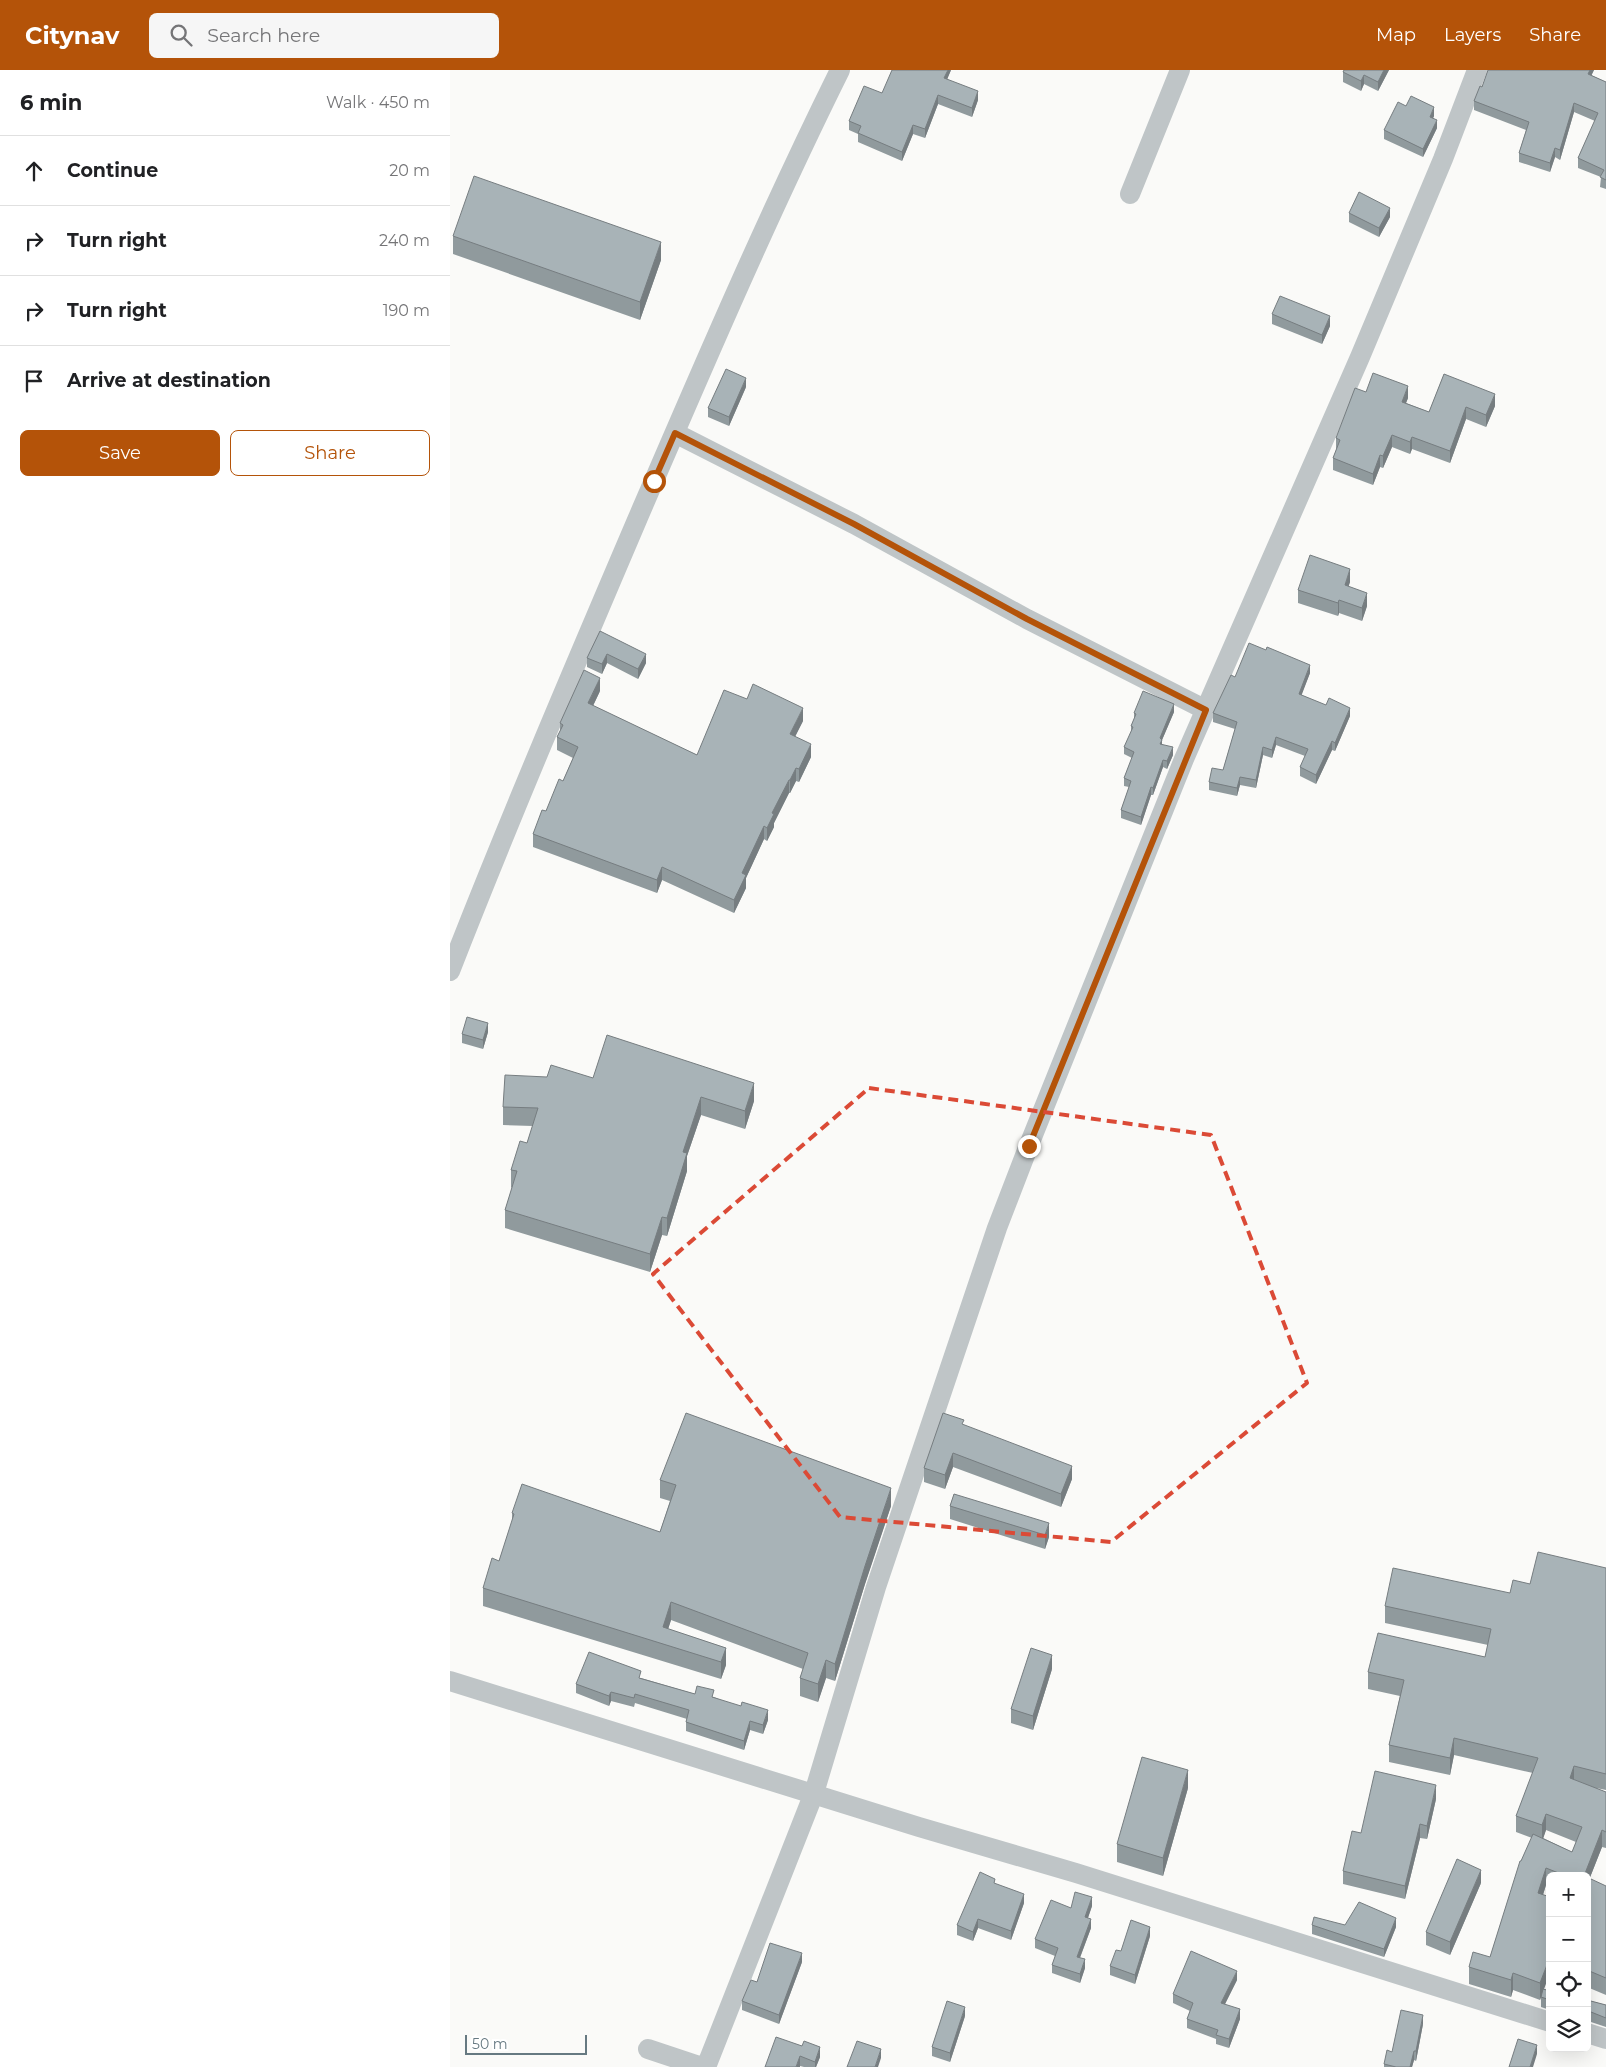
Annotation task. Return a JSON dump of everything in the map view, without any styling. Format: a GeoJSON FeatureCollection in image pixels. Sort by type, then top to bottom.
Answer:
{"type":"FeatureCollection","features":[{"type":"Feature","properties":{"kind":"street"},"geometry":{"type":"LineString","coordinates":[[450,972],[507,826],[675,433],[791,168],[840,70]]}},
{"type":"Feature","properties":{"kind":"street"},"geometry":{"type":"LineString","coordinates":[[1130,194],[1180,70]]}},
{"type":"Feature","properties":{"kind":"street"},"geometry":{"type":"LineString","coordinates":[[648,2048],[704,2067],[814,1794],[876,1587],[997,1228],[1180,769],[1360,357],[1443,159],[1477,70]]}},
{"type":"Feature","properties":{"kind":"street"},"geometry":{"type":"LineString","coordinates":[[675,433],[854,524],[1027,619],[1206,710]]}},
{"type":"Feature","properties":{"kind":"street"},"geometry":{"type":"LineString","coordinates":[[450,1680],[919,1827],[1076,1873],[1546,2021]]}},
{"type":"Feature","properties":{"kind":"street"},"geometry":{"type":"LineString","coordinates":[[1591,2034],[1606,2039]]}},
{"type":"Feature","properties":{"kind":"highlighted area"},"geometry":{"type":"Polygon","coordinates":[[[869,1088],[1211,1135],[1307,1383],[1111,1542],[840,1517],[653,1274],[869,1088]]]}},
{"type":"Feature","properties":{"kind":"building"},"geometry":{"type":"Polygon","coordinates":[[[892,70],[948,70],[944,78],[978,91],[972,108],[938,95],[925,129],[913,125],[902,152],[858,133],[861,126],[849,121],[864,86],[882,93],[892,70]]]}},
{"type":"Feature","properties":{"kind":"building"},"geometry":{"type":"Polygon","coordinates":[[[1344,70],[1384,70],[1378,82],[1364,75],[1361,81],[1343,72],[1344,70]]]}},
{"type":"Feature","properties":{"kind":"building"},"geometry":{"type":"Polygon","coordinates":[[[1488,70],[1590,70],[1588,74],[1606,82],[1606,180],[1600,177],[1604,170],[1578,158],[1598,113],[1574,103],[1560,150],[1555,148],[1550,163],[1519,153],[1529,122],[1474,101],[1480,86],[1482,87],[1488,70]]]}},
{"type":"Feature","properties":{"kind":"building"},"geometry":{"type":"Polygon","coordinates":[[[1411,96],[1434,107],[1430,117],[1437,120],[1423,149],[1384,130],[1398,102],[1406,106],[1411,96]]]}},
{"type":"Feature","properties":{"kind":"building"},"geometry":{"type":"Polygon","coordinates":[[[474,176],[661,242],[640,302],[453,236],[474,176]]]}},
{"type":"Feature","properties":{"kind":"building"},"geometry":{"type":"Polygon","coordinates":[[[1359,192],[1390,208],[1379,228],[1349,213],[1359,192]]]}},
{"type":"Feature","properties":{"kind":"building"},"geometry":{"type":"Polygon","coordinates":[[[1280,296],[1330,316],[1322,335],[1272,314],[1280,296]]]}},
{"type":"Feature","properties":{"kind":"building"},"geometry":{"type":"Polygon","coordinates":[[[726,369],[746,378],[729,417],[708,408],[726,369]]]}},
{"type":"Feature","properties":{"kind":"building"},"geometry":{"type":"Polygon","coordinates":[[[1373,373],[1408,386],[1402,402],[1429,412],[1444,374],[1495,394],[1486,415],[1466,407],[1450,451],[1412,437],[1410,442],[1392,435],[1383,456],[1380,455],[1373,474],[1333,458],[1340,440],[1336,438],[1355,388],[1366,392],[1373,373]]]}},
{"type":"Feature","properties":{"kind":"building"},"geometry":{"type":"Polygon","coordinates":[[[1310,555],[1350,569],[1345,585],[1367,593],[1362,608],[1339,600],[1338,603],[1298,590],[1310,555]]]}},
{"type":"Feature","properties":{"kind":"building"},"geometry":{"type":"Polygon","coordinates":[[[600,631],[646,654],[638,669],[607,654],[602,664],[587,658],[600,631]]]}},
{"type":"Feature","properties":{"kind":"building"},"geometry":{"type":"Polygon","coordinates":[[[1249,643],[1266,650],[1267,647],[1310,665],[1299,694],[1326,705],[1329,698],[1350,708],[1335,743],[1332,741],[1316,775],[1300,767],[1308,749],[1276,737],[1272,750],[1263,747],[1256,780],[1240,777],[1237,788],[1209,782],[1212,768],[1223,770],[1237,722],[1213,713],[1231,675],[1235,677],[1249,643]]]}},
{"type":"Feature","properties":{"kind":"building"},"geometry":{"type":"Polygon","coordinates":[[[584,670],[600,678],[588,703],[697,755],[724,690],[747,699],[753,684],[803,708],[790,734],[811,744],[799,769],[796,768],[789,780],[772,813],[774,814],[767,828],[764,826],[742,873],[746,875],[734,900],[662,867],[657,880],[533,834],[542,810],[546,811],[559,779],[563,781],[578,747],[557,737],[563,725],[560,723],[584,670]]]}},
{"type":"Feature","properties":{"kind":"building"},"geometry":{"type":"Polygon","coordinates":[[[1143,691],[1174,704],[1160,738],[1162,740],[1160,744],[1173,747],[1167,761],[1163,760],[1141,817],[1121,810],[1131,781],[1124,778],[1134,752],[1124,747],[1133,727],[1131,726],[1136,714],[1134,713],[1143,691]]]}},
{"type":"Feature","properties":{"kind":"building"},"geometry":{"type":"Polygon","coordinates":[[[467,1017],[488,1023],[483,1040],[462,1034],[467,1017]]]}},
{"type":"Feature","properties":{"kind":"building"},"geometry":{"type":"Polygon","coordinates":[[[607,1035],[754,1083],[745,1111],[701,1097],[683,1152],[687,1153],[667,1218],[662,1217],[650,1254],[505,1210],[517,1171],[511,1170],[520,1141],[527,1143],[538,1108],[503,1107],[505,1075],[547,1077],[551,1065],[593,1078],[607,1035]]]}},
{"type":"Feature","properties":{"kind":"building"},"geometry":{"type":"Polygon","coordinates":[[[686,1413],[891,1488],[835,1664],[826,1660],[818,1684],[800,1678],[808,1653],[671,1602],[663,1627],[726,1648],[721,1662],[483,1588],[492,1558],[499,1561],[522,1484],[660,1532],[676,1485],[660,1480],[686,1413]]]}},
{"type":"Feature","properties":{"kind":"building"},"geometry":{"type":"Polygon","coordinates":[[[943,1413],[964,1420],[962,1424],[1072,1466],[1061,1494],[953,1453],[945,1475],[924,1468],[943,1413]]]}},
{"type":"Feature","properties":{"kind":"building"},"geometry":{"type":"Polygon","coordinates":[[[954,1494],[1049,1523],[1045,1535],[950,1506],[954,1494]]]}},
{"type":"Feature","properties":{"kind":"building"},"geometry":{"type":"Polygon","coordinates":[[[1538,1552],[1606,1568],[1606,1774],[1574,1766],[1570,1778],[1606,1792],[1606,1832],[1602,1830],[1586,1872],[1556,1872],[1546,1868],[1538,1893],[1546,1896],[1546,1967],[1540,1983],[1513,1973],[1511,1980],[1469,1967],[1473,1952],[1490,1957],[1520,1861],[1533,1834],[1572,1852],[1582,1827],[1546,1814],[1542,1825],[1516,1816],[1538,1758],[1454,1738],[1450,1758],[1389,1745],[1404,1680],[1368,1672],[1378,1633],[1485,1657],[1491,1629],[1385,1606],[1393,1568],[1510,1593],[1513,1580],[1530,1584],[1538,1552]]]}},
{"type":"Feature","properties":{"kind":"building"},"geometry":{"type":"Polygon","coordinates":[[[1031,1648],[1052,1655],[1033,1716],[1011,1709],[1031,1648]]]}},
{"type":"Feature","properties":{"kind":"building"},"geometry":{"type":"Polygon","coordinates":[[[589,1652],[641,1671],[639,1678],[695,1694],[697,1686],[714,1690],[712,1697],[741,1706],[742,1702],[768,1710],[763,1725],[750,1721],[744,1741],[686,1722],[689,1710],[635,1694],[634,1698],[611,1692],[609,1696],[576,1684],[589,1652]]]}},
{"type":"Feature","properties":{"kind":"building"},"geometry":{"type":"Polygon","coordinates":[[[1142,1757],[1188,1770],[1163,1858],[1117,1844],[1142,1757]]]}},
{"type":"Feature","properties":{"kind":"building"},"geometry":{"type":"Polygon","coordinates":[[[1375,1771],[1436,1785],[1427,1826],[1420,1824],[1405,1886],[1343,1871],[1352,1831],[1361,1833],[1375,1771]]]}},
{"type":"Feature","properties":{"kind":"building"},"geometry":{"type":"Polygon","coordinates":[[[1457,1859],[1481,1870],[1450,1942],[1426,1932],[1457,1859]]]}},
{"type":"Feature","properties":{"kind":"building"},"geometry":{"type":"Polygon","coordinates":[[[980,1872],[995,1879],[994,1883],[1024,1894],[1011,1931],[978,1919],[973,1932],[957,1925],[980,1872]]]}},
{"type":"Feature","properties":{"kind":"building"},"geometry":{"type":"Polygon","coordinates":[[[1591,1879],[1606,1886],[1606,1978],[1591,1972],[1591,1879]]]}},
{"type":"Feature","properties":{"kind":"building"},"geometry":{"type":"Polygon","coordinates":[[[1075,1892],[1092,1897],[1085,1917],[1091,1919],[1077,1957],[1085,1959],[1080,1974],[1052,1965],[1058,1948],[1035,1939],[1051,1900],[1071,1908],[1075,1892]]]}},
{"type":"Feature","properties":{"kind":"building"},"geometry":{"type":"Polygon","coordinates":[[[1359,1902],[1396,1918],[1384,1949],[1312,1925],[1314,1917],[1345,1925],[1359,1902]]]}},
{"type":"Feature","properties":{"kind":"building"},"geometry":{"type":"Polygon","coordinates":[[[1131,1920],[1150,1927],[1135,1975],[1110,1966],[1116,1950],[1121,1951],[1131,1920]]]}},
{"type":"Feature","properties":{"kind":"building"},"geometry":{"type":"Polygon","coordinates":[[[770,1943],[802,1953],[779,2015],[742,2001],[751,1980],[757,1982],[770,1943]]]}},
{"type":"Feature","properties":{"kind":"building"},"geometry":{"type":"Polygon","coordinates":[[[1191,1951],[1237,1971],[1221,2003],[1240,2009],[1229,2039],[1216,2035],[1218,2030],[1187,2019],[1193,2003],[1173,1994],[1191,1951]]]}},
{"type":"Feature","properties":{"kind":"building"},"geometry":{"type":"Polygon","coordinates":[[[1543,1989],[1546,1990],[1546,1999],[1541,1997],[1543,1989]]]}},
{"type":"Feature","properties":{"kind":"building"},"geometry":{"type":"Polygon","coordinates":[[[947,2001],[965,2007],[950,2053],[932,2047],[947,2001]]]}},
{"type":"Feature","properties":{"kind":"building"},"geometry":{"type":"Polygon","coordinates":[[[1591,2001],[1606,2005],[1606,2018],[1591,2012],[1591,2001]]]}},
{"type":"Feature","properties":{"kind":"building"},"geometry":{"type":"Polygon","coordinates":[[[1401,2010],[1423,2015],[1416,2051],[1414,2051],[1410,2067],[1396,2067],[1384,2064],[1387,2050],[1392,2052],[1401,2010]]]}},
{"type":"Feature","properties":{"kind":"building"},"geometry":{"type":"Polygon","coordinates":[[[776,2037],[802,2046],[804,2041],[820,2047],[815,2062],[800,2056],[796,2067],[765,2067],[776,2037]]]}},
{"type":"Feature","properties":{"kind":"building"},"geometry":{"type":"Polygon","coordinates":[[[1518,2039],[1537,2045],[1530,2067],[1509,2067],[1518,2039]]]}},
{"type":"Feature","properties":{"kind":"building"},"geometry":{"type":"Polygon","coordinates":[[[857,2041],[881,2049],[875,2067],[847,2067],[857,2041]]]}},
{"type":"Feature","properties":{"kind":"route"},"geometry":{"type":"LineString","coordinates":[[654,481],[675,433],[854,524],[1027,619],[1206,710],[1184,759],[1029,1146]]}}]}
